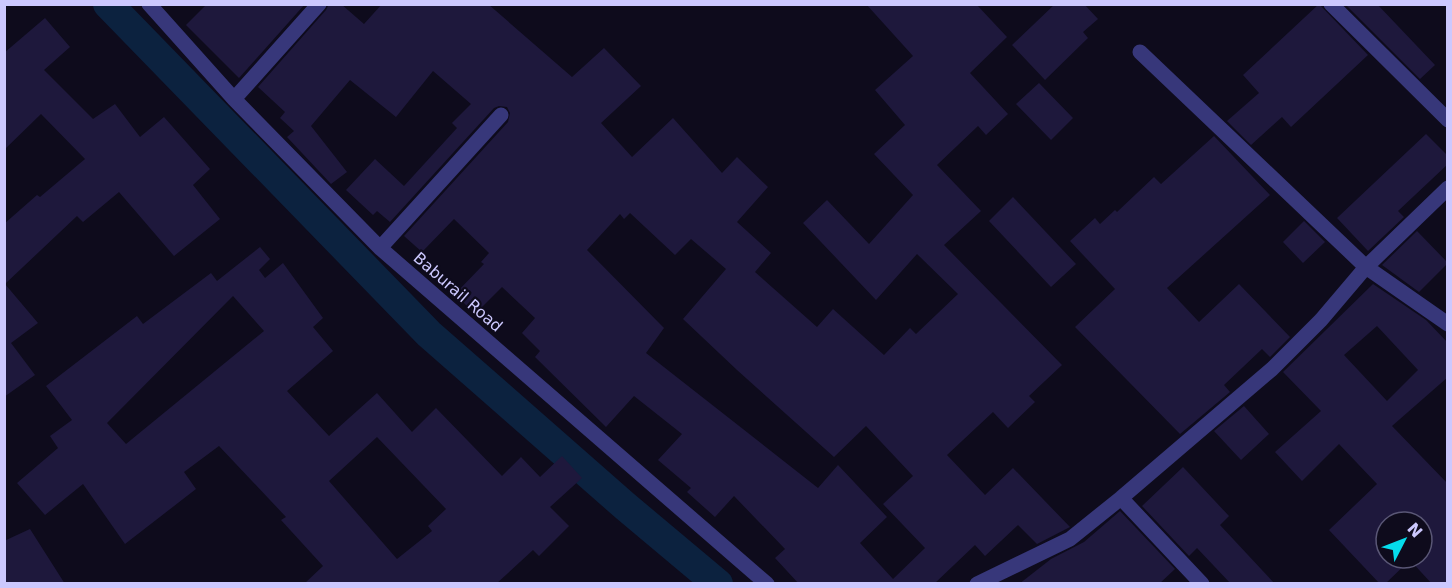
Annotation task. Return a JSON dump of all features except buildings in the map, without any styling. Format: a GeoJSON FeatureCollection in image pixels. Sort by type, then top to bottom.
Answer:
{"type":"FeatureCollection","features":[{"type":"Feature","properties":{"kind":"street","name":"Baburail Road"},"geometry":{"type":"LineString","coordinates":[[149,4],[234,99],[380,248],[767,584]]}},
{"type":"Feature","properties":{"kind":"street"},"geometry":{"type":"LineString","coordinates":[[234,99],[319,4]]}},
{"type":"Feature","properties":{"kind":"street"},"geometry":{"type":"LineString","coordinates":[[1331,4],[1448,120]]}},
{"type":"Feature","properties":{"kind":"street"},"geometry":{"type":"LineString","coordinates":[[1140,52],[1366,267],[1448,324]]}},
{"type":"Feature","properties":{"kind":"street"},"geometry":{"type":"LineString","coordinates":[[380,248],[501,116]]}},
{"type":"Feature","properties":{"kind":"street"},"geometry":{"type":"LineString","coordinates":[[977,584],[1070,539],[1121,498],[1272,369],[1321,320],[1366,267],[1448,188]]}},
{"type":"Feature","properties":{"kind":"street"},"geometry":{"type":"LineString","coordinates":[[1121,498],[1202,584]]}},
{"type":"Feature","properties":{"kind":"waterway"},"geometry":{"type":"LineString","coordinates":[[108,4],[429,334],[625,506],[718,584]]}}]}
